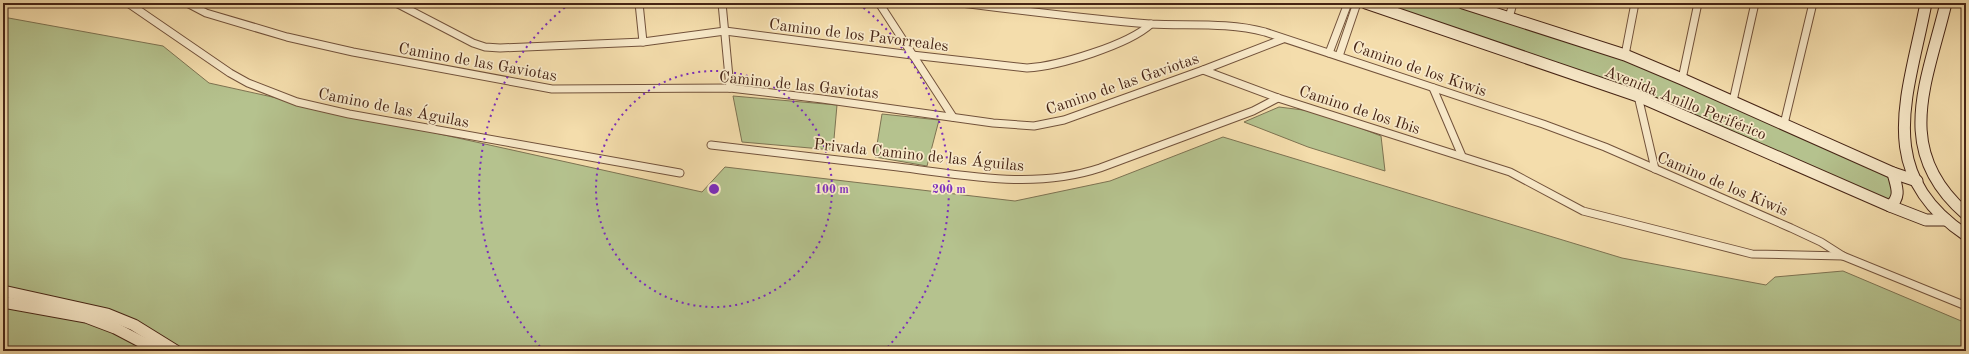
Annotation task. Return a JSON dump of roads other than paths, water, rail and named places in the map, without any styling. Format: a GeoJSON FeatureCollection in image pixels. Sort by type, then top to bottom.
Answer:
{"type":"FeatureCollection","features":[{"type":"Feature","properties":{"kind":"street","name":"Camino de las Águilas"},"geometry":{"type":"LineString","coordinates":[[128,3],[230,73],[272,94],[297,102],[409,125],[680,173]]}},
{"type":"Feature","properties":{"kind":"street","name":"Camino de las Gaviotas"},"geometry":{"type":"LineString","coordinates":[[187,3],[206,13],[287,37],[353,52],[540,87],[570,91],[730,88],[953,117],[993,124],[1034,126],[1064,120],[1203,70],[1283,39]]}},
{"type":"Feature","properties":{"kind":"street","name":"Camino de los Pavorreales"},"geometry":{"type":"LineString","coordinates":[[396,3],[473,43],[485,47],[500,48],[643,42],[725,30],[912,55],[1027,68],[1043,67],[1120,42],[1145,30],[1151,24]]}},
{"type":"Feature","properties":{"kind":"street"},"geometry":{"type":"LineString","coordinates":[[639,3],[643,42]]}},
{"type":"Feature","properties":{"kind":"street"},"geometry":{"type":"LineString","coordinates":[[722,3],[730,88]]}},
{"type":"Feature","properties":{"kind":"street"},"geometry":{"type":"LineString","coordinates":[[879,3],[953,117]]}},
{"type":"Feature","properties":{"kind":"street","name":"Camino de los Kiwis"},"geometry":{"type":"LineString","coordinates":[[962,3],[1019,7],[1151,24],[1250,28],[1550,127],[1605,147],[1791,228],[1821,242],[1843,256],[1966,306]]}},
{"type":"Feature","properties":{"kind":"street"},"geometry":{"type":"LineString","coordinates":[[1329,53],[1348,3]]}},
{"type":"Feature","properties":{"kind":"street"},"geometry":{"type":"LineString","coordinates":[[1338,56],[1357,3]]}},
{"type":"Feature","properties":{"kind":"street","name":"Avenida Anillo Periférico"},"geometry":{"type":"LineString","coordinates":[[1463,3],[1625,55],[1733,101],[1893,173],[1917,181]]}},
{"type":"Feature","properties":{"kind":"street"},"geometry":{"type":"LineString","coordinates":[[1509,18],[1513,3]]}},
{"type":"Feature","properties":{"kind":"street"},"geometry":{"type":"LineString","coordinates":[[1625,55],[1635,3]]}},
{"type":"Feature","properties":{"kind":"street"},"geometry":{"type":"LineString","coordinates":[[1682,79],[1698,3]]}},
{"type":"Feature","properties":{"kind":"street"},"geometry":{"type":"LineString","coordinates":[[1733,101],[1755,3]]}},
{"type":"Feature","properties":{"kind":"street"},"geometry":{"type":"LineString","coordinates":[[1784,124],[1813,3]]}},
{"type":"Feature","properties":{"kind":"street"},"geometry":{"type":"LineString","coordinates":[[1926,3],[1906,96],[1904,113],[1904,138],[1906,154],[1917,181],[1928,202],[1946,220],[1966,236]]}},
{"type":"Feature","properties":{"kind":"street"},"geometry":{"type":"LineString","coordinates":[[1946,3],[1920,113],[1920,136],[1932,175],[1951,201],[1966,214]]}},
{"type":"Feature","properties":{"kind":"street","name":"Avenida Anillo Periférico"},"geometry":{"type":"LineString","coordinates":[[1369,4],[1638,96],[1890,206],[1926,220],[1946,220]]}},
{"type":"Feature","properties":{"kind":"street","name":"Camino de los Ibis"},"geometry":{"type":"LineString","coordinates":[[1203,70],[1278,98],[1510,172]]}},
{"type":"Feature","properties":{"kind":"street"},"geometry":{"type":"LineString","coordinates":[[1433,88],[1462,156]]}},
{"type":"Feature","properties":{"kind":"street"},"geometry":{"type":"LineString","coordinates":[[1638,96],[1655,169]]}},
{"type":"Feature","properties":{"kind":"street","name":"Privada Camino de las Águilas"},"geometry":{"type":"LineString","coordinates":[[711,145],[990,178],[1042,179],[1084,173],[1100,168],[1253,111],[1278,98]]}},
{"type":"Feature","properties":{"kind":"street","name":"Camino de los Kiwis"},"geometry":{"type":"LineString","coordinates":[[1510,172],[1584,211],[1721,247],[1752,254],[1843,256]]}},
{"type":"Feature","properties":{"kind":"street"},"geometry":{"type":"LineString","coordinates":[[1890,206],[1896,200],[1898,192],[1893,173]]}},
{"type":"Feature","properties":{"kind":"street"},"geometry":{"type":"LineString","coordinates":[[3,291],[107,314],[134,325],[176,351]]}},
{"type":"Feature","properties":{"kind":"street"},"geometry":{"type":"LineString","coordinates":[[3,302],[86,317],[115,328],[159,351]]}}]}
